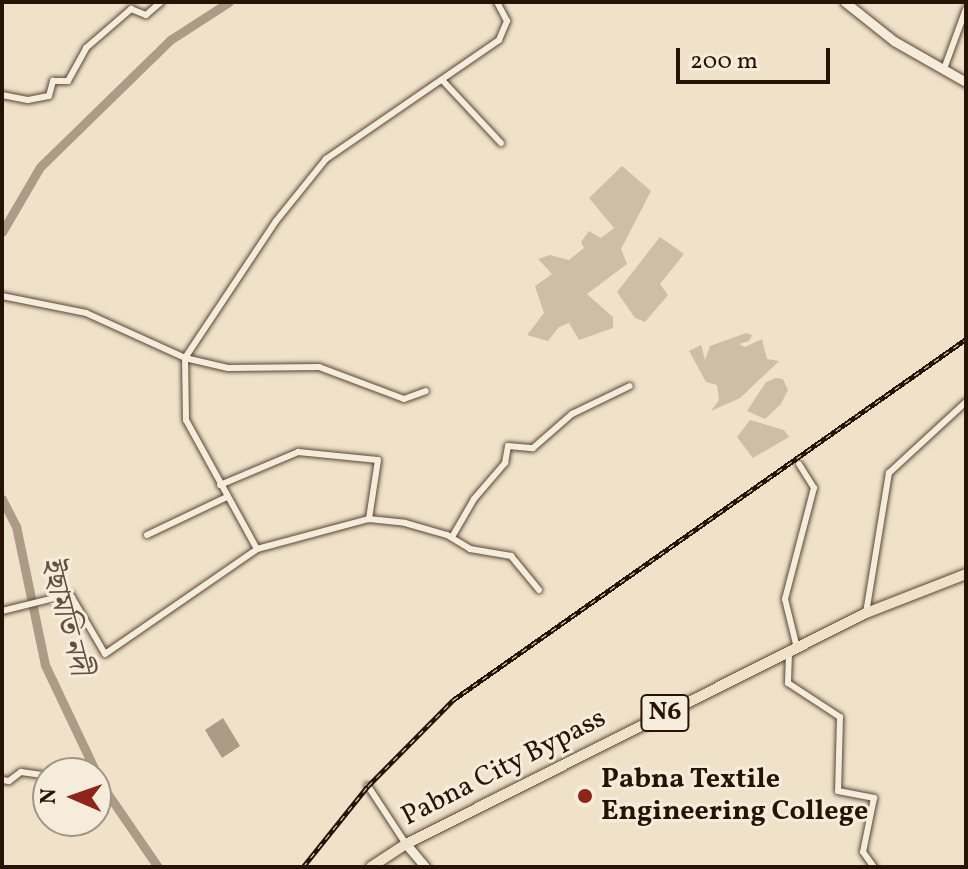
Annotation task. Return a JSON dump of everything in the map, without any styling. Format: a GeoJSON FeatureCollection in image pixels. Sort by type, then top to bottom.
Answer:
{"type":"FeatureCollection","features":[{"type":"Feature","properties":{"kind":"highway","name":"Pabna City Bypass"},"geometry":{"type":"LineString","coordinates":[[371,867],[406,844],[866,613],[966,574]]}},
{"type":"Feature","properties":{"kind":"main road"},"geometry":{"type":"LineString","coordinates":[[845,2],[943,72],[966,82]]}},
{"type":"Feature","properties":{"kind":"main road"},"geometry":{"type":"LineString","coordinates":[[406,844],[425,867]]}},
{"type":"Feature","properties":{"kind":"street"},"geometry":{"type":"LineString","coordinates":[[2,95],[28,100],[49,96],[53,81],[68,81],[86,48],[131,9],[146,15],[161,2]]}},
{"type":"Feature","properties":{"kind":"street"},"geometry":{"type":"LineString","coordinates":[[257,549],[186,420],[185,358],[276,221],[326,159],[443,81],[506,32],[507,21],[497,2]]}},
{"type":"Feature","properties":{"kind":"street"},"geometry":{"type":"LineString","coordinates":[[943,72],[966,9]]}},
{"type":"Feature","properties":{"kind":"street"},"geometry":{"type":"LineString","coordinates":[[443,81],[501,143]]}},
{"type":"Feature","properties":{"kind":"street"},"geometry":{"type":"LineString","coordinates":[[2,296],[86,313],[185,358],[228,368],[319,367],[402,399],[426,391]]}},
{"type":"Feature","properties":{"kind":"street"},"geometry":{"type":"LineString","coordinates":[[452,537],[474,499],[505,463],[508,446],[533,448],[572,414],[630,386]]}},
{"type":"Feature","properties":{"kind":"street"},"geometry":{"type":"LineString","coordinates":[[866,613],[889,473],[966,402]]}},
{"type":"Feature","properties":{"kind":"street"},"geometry":{"type":"LineString","coordinates":[[220,485],[298,452],[378,460],[369,519]]}},
{"type":"Feature","properties":{"kind":"street"},"geometry":{"type":"LineString","coordinates":[[799,464],[814,488],[785,599],[793,651],[788,683],[840,717],[838,791],[874,798],[863,852],[874,867]]}},
{"type":"Feature","properties":{"kind":"street"},"geometry":{"type":"LineString","coordinates":[[147,535],[227,497]]}},
{"type":"Feature","properties":{"kind":"street"},"geometry":{"type":"LineString","coordinates":[[2,611],[21,610],[70,594],[105,654],[257,549],[369,519],[452,537],[465,547],[511,556],[539,590]]}},
{"type":"Feature","properties":{"kind":"street"},"geometry":{"type":"LineString","coordinates":[[2,780],[9,781],[21,772],[32,774]]}},
{"type":"Feature","properties":{"kind":"street"},"geometry":{"type":"LineString","coordinates":[[368,786],[406,844]]}},
{"type":"Feature","properties":{"kind":"shaded area"},"geometry":{"type":"Polygon","coordinates":[[[622,166],[651,191],[621,249],[627,264],[587,294],[613,317],[613,328],[579,340],[569,323],[559,327],[548,341],[527,335],[544,313],[535,286],[552,274],[538,259],[550,255],[569,260],[584,248],[581,242],[589,231],[601,238],[614,228],[589,198],[622,166]]]}},
{"type":"Feature","properties":{"kind":"shaded area"},"geometry":{"type":"Polygon","coordinates":[[[660,237],[684,254],[660,284],[668,295],[645,322],[635,318],[617,292],[660,237]]]}},
{"type":"Feature","properties":{"kind":"shaded area"},"geometry":{"type":"Polygon","coordinates":[[[746,333],[752,335],[749,341],[739,344],[745,347],[762,339],[767,359],[779,361],[740,398],[711,411],[719,400],[717,385],[706,382],[689,351],[701,345],[705,360],[710,346],[746,333]]]}},
{"type":"Feature","properties":{"kind":"shaded area"},"geometry":{"type":"Polygon","coordinates":[[[783,379],[788,390],[781,404],[765,419],[747,411],[766,382],[783,379]]]}},
{"type":"Feature","properties":{"kind":"shaded area"},"geometry":{"type":"Polygon","coordinates":[[[750,420],[784,430],[789,437],[753,458],[737,437],[750,420]]]}},
{"type":"Feature","properties":{"kind":"shaded area"},"geometry":{"type":"Polygon","coordinates":[[[223,718],[240,746],[222,758],[205,730],[223,718]]]}},
{"type":"Feature","properties":{"kind":"waterway","name":"ইছামতি নদী"},"geometry":{"type":"LineString","coordinates":[[2,232],[40,167],[170,40],[229,2]]}},
{"type":"Feature","properties":{"kind":"waterway","name":"ইছামতি নদী"},"geometry":{"type":"LineString","coordinates":[[2,499],[16,526],[45,665],[103,787],[158,867]]}},
{"type":"Feature","properties":{"kind":"railway"},"geometry":{"type":"LineString","coordinates":[[303,867],[368,786],[453,700],[966,339]]}},
{"type":"Feature","properties":{"kind":"place","name":"Pabna Textile Engineering College"},"geometry":{"type":"Point","coordinates":[585,796]}}]}
